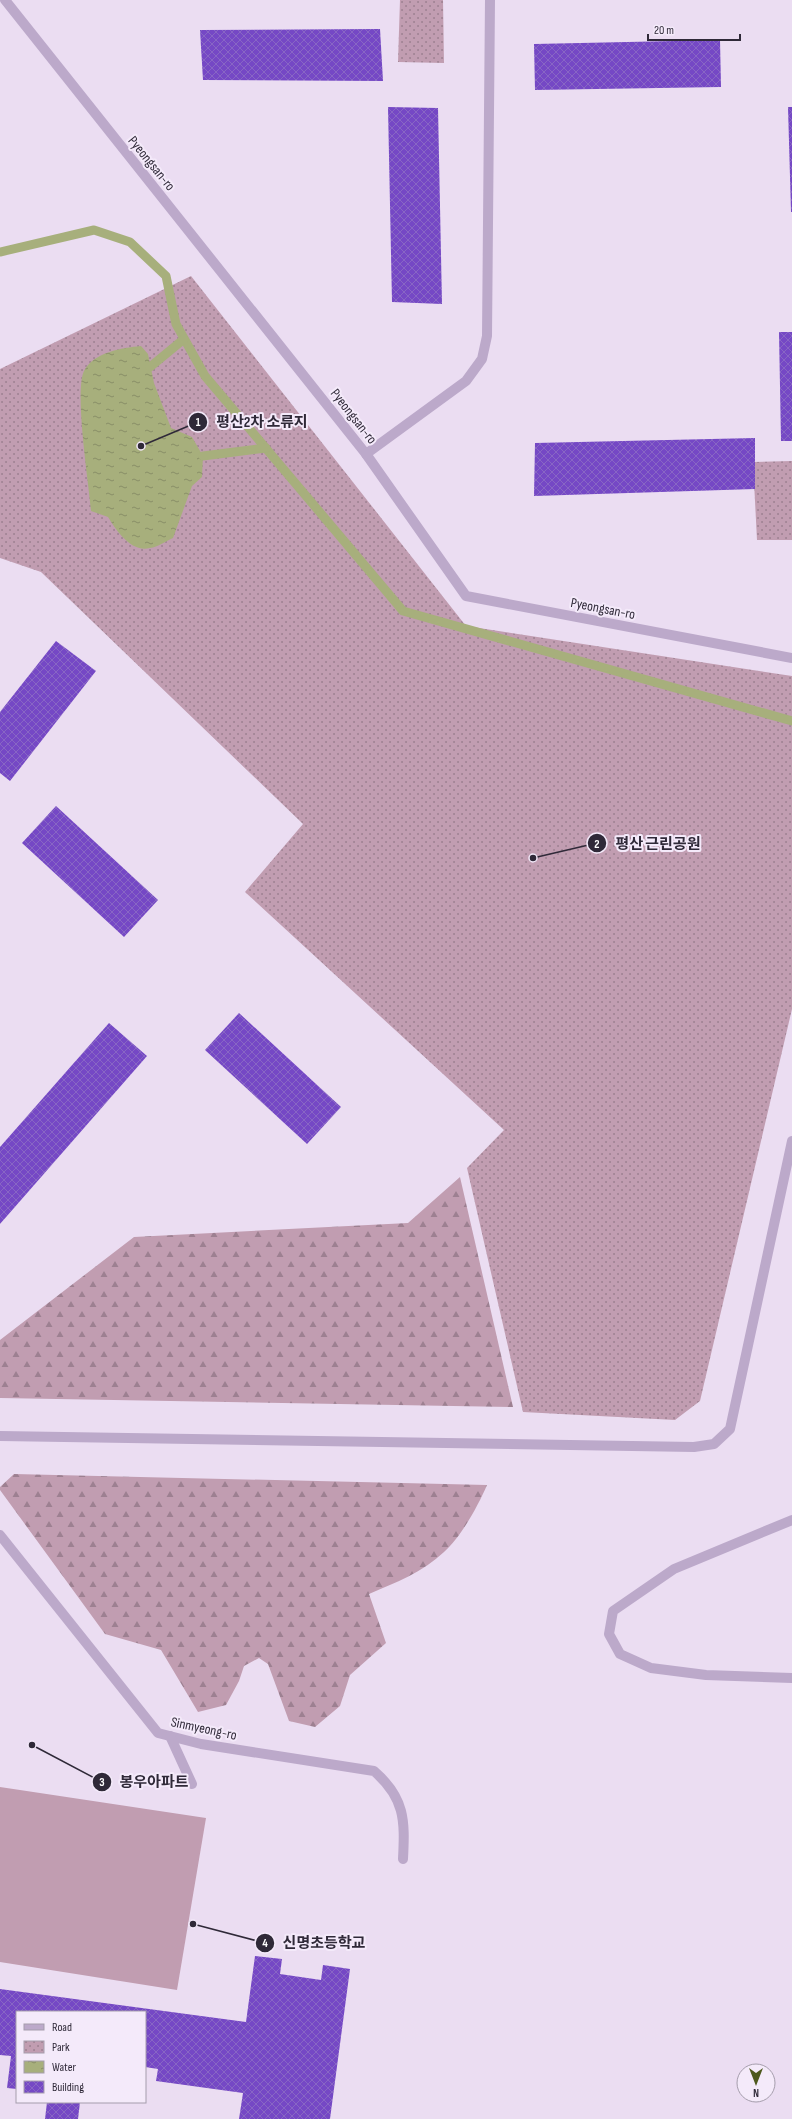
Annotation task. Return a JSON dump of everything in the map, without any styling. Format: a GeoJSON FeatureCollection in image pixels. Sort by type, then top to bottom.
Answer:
{"type":"FeatureCollection","features":[{"type":"Feature","properties":{"kind":"street","name":"Pyeongsan-ro"},"geometry":{"type":"LineString","coordinates":[[5,0],[366,454],[466,596],[792,658]]}},
{"type":"Feature","properties":{"kind":"street"},"geometry":{"type":"LineString","coordinates":[[366,454],[466,381],[482,359],[487,336],[490,0]]}},
{"type":"Feature","properties":{"kind":"street"},"geometry":{"type":"LineString","coordinates":[[0,1436],[694,1447],[714,1444],[730,1429],[792,1145]]}},
{"type":"Feature","properties":{"kind":"street"},"geometry":{"type":"LineString","coordinates":[[792,1520],[674,1569],[613,1611],[609,1634],[620,1654],[651,1668],[706,1675],[792,1678]]}},
{"type":"Feature","properties":{"kind":"street","name":"Sinmyeong-ro"},"geometry":{"type":"LineString","coordinates":[[0,1535],[158,1733],[201,1744],[374,1772],[388,1783],[401,1807],[404,1827],[403,1859]]}},
{"type":"Feature","properties":{"kind":"street"},"geometry":{"type":"LineString","coordinates":[[170,1736],[192,1784]]}},
{"type":"Feature","properties":{"kind":"green space"},"geometry":{"type":"Polygon","coordinates":[[[400,0],[443,0],[444,63],[398,62],[400,0]]]}},
{"type":"Feature","properties":{"kind":"green space"},"geometry":{"type":"Polygon","coordinates":[[[191,276],[466,626],[792,676],[792,1009],[700,1401],[675,1420],[523,1412],[467,1168],[504,1130],[245,892],[303,824],[41,572],[0,558],[0,369],[191,276]]]}},
{"type":"Feature","properties":{"kind":"green space"},"geometry":{"type":"Polygon","coordinates":[[[792,461],[792,540],[757,540],[753,462],[792,461]]]}},
{"type":"Feature","properties":{"kind":"green space"},"geometry":{"type":"Polygon","coordinates":[[[460,1177],[513,1407],[0,1398],[0,1340],[134,1237],[408,1223],[460,1177]]]}},
{"type":"Feature","properties":{"kind":"green space"},"geometry":{"type":"Polygon","coordinates":[[[14,1474],[487,1485],[468,1521],[457,1538],[444,1552],[418,1571],[369,1594],[386,1643],[350,1675],[340,1706],[315,1727],[289,1721],[268,1664],[259,1658],[244,1666],[239,1681],[226,1705],[198,1712],[161,1650],[105,1634],[0,1490],[0,1487],[14,1474]]]}},
{"type":"Feature","properties":{"kind":"green space"},"geometry":{"type":"Polygon","coordinates":[[[0,1787],[206,1818],[177,1990],[0,1962],[0,1787]]]}},
{"type":"Feature","properties":{"kind":"water"},"geometry":{"type":"Polygon","coordinates":[[[141,346],[148,354],[154,383],[171,428],[192,437],[203,456],[202,477],[192,486],[173,538],[156,546],[143,549],[130,544],[115,528],[108,517],[91,511],[81,417],[81,382],[84,371],[94,359],[109,352],[141,346]]]}},
{"type":"Feature","properties":{"kind":"building"},"geometry":{"type":"Polygon","coordinates":[[[380,29],[383,81],[203,80],[200,30],[380,29]]]}},
{"type":"Feature","properties":{"kind":"building"},"geometry":{"type":"Polygon","coordinates":[[[720,40],[721,87],[535,90],[534,44],[720,40]]]}},
{"type":"Feature","properties":{"kind":"building"},"geometry":{"type":"Polygon","coordinates":[[[388,107],[438,108],[442,304],[392,302],[388,107]]]}},
{"type":"Feature","properties":{"kind":"building"},"geometry":{"type":"Polygon","coordinates":[[[788,107],[792,107],[792,212],[791,212],[788,107]]]}},
{"type":"Feature","properties":{"kind":"building"},"geometry":{"type":"Polygon","coordinates":[[[779,332],[792,332],[792,441],[781,441],[779,332]]]}},
{"type":"Feature","properties":{"kind":"building"},"geometry":{"type":"Polygon","coordinates":[[[755,438],[755,489],[534,496],[535,443],[755,438]]]}},
{"type":"Feature","properties":{"kind":"building"},"geometry":{"type":"Polygon","coordinates":[[[56,641],[96,671],[10,781],[0,773],[0,712],[56,641]]]}},
{"type":"Feature","properties":{"kind":"building"},"geometry":{"type":"Polygon","coordinates":[[[56,806],[158,900],[124,937],[22,843],[56,806]]]}},
{"type":"Feature","properties":{"kind":"building"},"geometry":{"type":"Polygon","coordinates":[[[239,1013],[341,1107],[307,1144],[205,1050],[239,1013]]]}},
{"type":"Feature","properties":{"kind":"building"},"geometry":{"type":"Polygon","coordinates":[[[109,1023],[147,1056],[0,1224],[0,1147],[109,1023]]]}},
{"type":"Feature","properties":{"kind":"building"},"geometry":{"type":"Polygon","coordinates":[[[255,1956],[282,1959],[280,1974],[321,1980],[323,1965],[350,1969],[330,2119],[239,2119],[243,2093],[156,2081],[158,2069],[146,2067],[146,2011],[16,2011],[16,2089],[7,2088],[11,2056],[0,2055],[0,1989],[246,2022],[255,1956]]]}},
{"type":"Feature","properties":{"kind":"building"},"geometry":{"type":"Polygon","coordinates":[[[47,2103],[80,2103],[78,2119],[45,2119],[47,2103]]]}},
{"type":"Feature","properties":{"kind":"waterway"},"geometry":{"type":"LineString","coordinates":[[0,252],[94,230],[130,242],[166,276],[176,324],[205,376],[403,611],[792,721]]}},
{"type":"Feature","properties":{"kind":"waterway"},"geometry":{"type":"LineString","coordinates":[[150,367],[184,339]]}},
{"type":"Feature","properties":{"kind":"waterway"},"geometry":{"type":"LineString","coordinates":[[203,456],[266,448]]}},
{"type":"Feature","properties":{"kind":"place","name":"평산2차 소류지"},"geometry":{"type":"Point","coordinates":[141,446]}},
{"type":"Feature","properties":{"kind":"place","name":"평산 근린공원"},"geometry":{"type":"Point","coordinates":[533,858]}},
{"type":"Feature","properties":{"kind":"place","name":"봉우아파트"},"geometry":{"type":"Point","coordinates":[32,1745]}},
{"type":"Feature","properties":{"kind":"place","name":"신명초등학교"},"geometry":{"type":"Point","coordinates":[193,1924]}}]}
